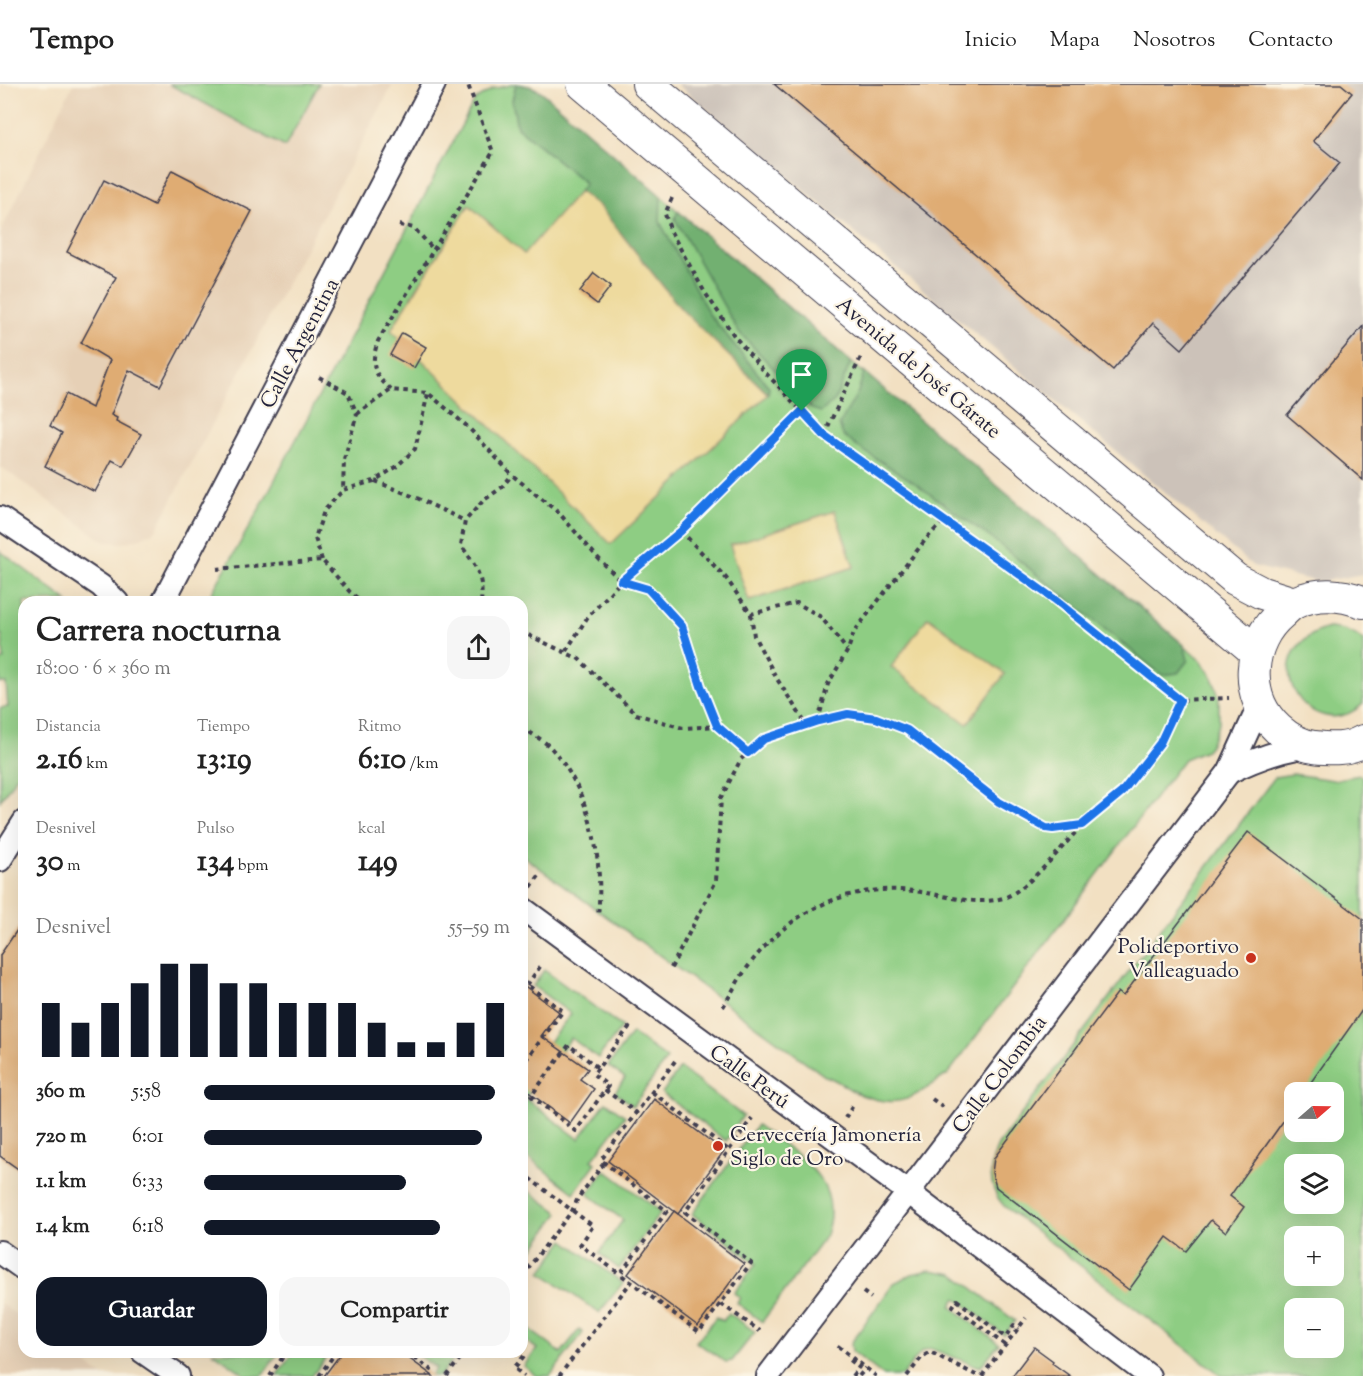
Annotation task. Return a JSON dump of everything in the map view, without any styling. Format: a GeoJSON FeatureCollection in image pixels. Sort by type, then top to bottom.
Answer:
{"type":"FeatureCollection","features":[{"type":"Feature","properties":{"kind":"main road","name":"Avenida de José Gárate"},"geometry":{"type":"LineString","coordinates":[[583,84],[1255,651]]}},
{"type":"Feature","properties":{"kind":"main road","name":"Avenida de José Gárate"},"geometry":{"type":"LineString","coordinates":[[648,84],[1235,579],[1262,593],[1294,603]]}},
{"type":"Feature","properties":{"kind":"main road"},"geometry":{"type":"LineString","coordinates":[[1355,594],[1316,596],[1294,603],[1270,623],[1255,651],[1252,678],[1260,704],[1272,723],[1288,737],[1308,746],[1332,749],[1361,745]]}},
{"type":"Feature","properties":{"kind":"street","name":"Calle Argentina"},"geometry":{"type":"LineString","coordinates":[[166,596],[434,84]]}},
{"type":"Feature","properties":{"kind":"street"},"geometry":{"type":"LineString","coordinates":[[0,518],[101,586],[111,596]]}},
{"type":"Feature","properties":{"kind":"street","name":"Calle Colombia"},"geometry":{"type":"LineString","coordinates":[[768,1376],[1228,772],[1260,704]]}},
{"type":"Feature","properties":{"kind":"street","name":"Calle Colombia"},"geometry":{"type":"LineString","coordinates":[[1228,772],[1260,757],[1282,750],[1308,746]]}},
{"type":"Feature","properties":{"kind":"street"},"geometry":{"type":"LineString","coordinates":[[0,860],[18,832]]}},
{"type":"Feature","properties":{"kind":"street","name":"Calle Perú"},"geometry":{"type":"LineString","coordinates":[[528,912],[908,1192],[1149,1376]]}},
{"type":"Feature","properties":{"kind":"street"},"geometry":{"type":"LineString","coordinates":[[0,1252],[18,1265]]}},
{"type":"Feature","properties":{"kind":"street"},"geometry":{"type":"LineString","coordinates":[[152,1358],[178,1376]]}},
{"type":"Feature","properties":{"kind":"path"},"geometry":{"type":"LineString","coordinates":[[468,85],[493,152],[378,342],[372,359],[378,378],[391,390],[428,393],[468,427],[512,475],[559,513],[621,581],[648,589],[682,626],[701,686],[717,726],[748,753]]}},
{"type":"Feature","properties":{"kind":"path"},"geometry":{"type":"LineString","coordinates":[[674,195],[665,214],[671,232],[704,291],[735,337],[824,435],[945,519],[1000,562],[1054,599],[1180,700],[1229,698]]}},
{"type":"Feature","properties":{"kind":"path"},"geometry":{"type":"LineString","coordinates":[[399,225],[414,228],[433,249]]}},
{"type":"Feature","properties":{"kind":"path"},"geometry":{"type":"LineString","coordinates":[[824,435],[862,356]]}},
{"type":"Feature","properties":{"kind":"path"},"geometry":{"type":"LineString","coordinates":[[319,377],[348,393],[357,414],[344,460],[343,490]]}},
{"type":"Feature","properties":{"kind":"path"},"geometry":{"type":"LineString","coordinates":[[357,414],[391,390]]}},
{"type":"Feature","properties":{"kind":"path"},"geometry":{"type":"LineString","coordinates":[[355,596],[322,560],[315,538],[324,511],[343,490],[374,481],[396,467],[415,449],[428,393]]}},
{"type":"Feature","properties":{"kind":"path"},"geometry":{"type":"LineString","coordinates":[[566,651],[587,618],[621,581],[681,531],[802,411]]}},
{"type":"Feature","properties":{"kind":"path"},"geometry":{"type":"LineString","coordinates":[[482,596],[478,568],[461,545],[465,521],[483,501],[501,489],[512,475]]}},
{"type":"Feature","properties":{"kind":"path"},"geometry":{"type":"LineString","coordinates":[[374,481],[465,521]]}},
{"type":"Feature","properties":{"kind":"path"},"geometry":{"type":"LineString","coordinates":[[818,721],[828,684],[848,650],[854,632],[926,539],[945,519]]}},
{"type":"Feature","properties":{"kind":"path"},"geometry":{"type":"LineString","coordinates":[[681,531],[726,578],[751,614],[754,636],[777,679],[806,724]]}},
{"type":"Feature","properties":{"kind":"path"},"geometry":{"type":"LineString","coordinates":[[217,569],[322,560]]}},
{"type":"Feature","properties":{"kind":"path"},"geometry":{"type":"LineString","coordinates":[[751,614],[797,603],[821,617],[848,650]]}},
{"type":"Feature","properties":{"kind":"path"},"geometry":{"type":"LineString","coordinates":[[528,634],[579,659],[636,714],[683,728],[717,726]]}},
{"type":"Feature","properties":{"kind":"path"},"geometry":{"type":"LineString","coordinates":[[723,1007],[747,968],[765,945],[806,912],[835,899],[858,891],[877,889],[920,892],[982,902],[1008,896],[1036,875],[1082,825],[1122,792],[1160,743],[1180,700]]}},
{"type":"Feature","properties":{"kind":"path"},"geometry":{"type":"LineString","coordinates":[[671,968],[716,881],[721,798],[741,759],[764,739],[806,724],[848,714],[876,718],[907,730],[999,802],[1046,828],[1082,825]]}},
{"type":"Feature","properties":{"kind":"path"},"geometry":{"type":"LineString","coordinates":[[528,731],[551,748],[577,786],[590,822],[599,864],[598,915]]}},
{"type":"Feature","properties":{"kind":"path"},"geometry":{"type":"LineString","coordinates":[[528,983],[542,964]]}},
{"type":"Feature","properties":{"kind":"path"},"geometry":{"type":"LineString","coordinates":[[528,987],[563,1011],[528,1057]]}},
{"type":"Feature","properties":{"kind":"path"},"geometry":{"type":"LineString","coordinates":[[598,1068],[569,1045],[531,1096],[576,1131],[608,1086],[593,1074],[598,1068],[630,1026]]}},
{"type":"Feature","properties":{"kind":"path"},"geometry":{"type":"LineString","coordinates":[[528,1268],[572,1211],[578,1198],[604,1163],[602,1160],[675,1061]]}},
{"type":"Feature","properties":{"kind":"path"},"geometry":{"type":"LineString","coordinates":[[605,1090],[636,1113]]}},
{"type":"Feature","properties":{"kind":"path"},"geometry":{"type":"LineString","coordinates":[[652,1092],[730,1151]]}},
{"type":"Feature","properties":{"kind":"path"},"geometry":{"type":"LineString","coordinates":[[528,1178],[593,1226],[580,1245],[699,1332],[751,1263],[685,1212],[752,1118]]}},
{"type":"Feature","properties":{"kind":"path"},"geometry":{"type":"LineString","coordinates":[[604,1163],[667,1211],[620,1274]]}},
{"type":"Feature","properties":{"kind":"path"},"geometry":{"type":"LineString","coordinates":[[559,1376],[631,1282]]}},
{"type":"Feature","properties":{"kind":"path"},"geometry":{"type":"LineString","coordinates":[[1005,1345],[953,1306],[957,1300],[1005,1337],[1014,1325],[1019,1328]]}},
{"type":"Feature","properties":{"kind":"path"},"geometry":{"type":"LineString","coordinates":[[721,1304],[760,1331]]}},
{"type":"Feature","properties":{"kind":"path"},"geometry":{"type":"LineString","coordinates":[[907,1376],[922,1357],[930,1353],[980,1376],[1026,1318]]}},
{"type":"Feature","properties":{"kind":"path"},"geometry":{"type":"LineString","coordinates":[[838,1346],[876,1376]]}},
{"type":"Feature","properties":{"kind":"path"},"geometry":{"type":"LineString","coordinates":[[852,1357],[850,1360],[859,1367],[852,1376]]}},
{"type":"Feature","properties":{"kind":"path"},"geometry":{"type":"LineString","coordinates":[[270,1376],[282,1358]]}},
{"type":"Feature","properties":{"kind":"path"},"geometry":{"type":"LineString","coordinates":[[319,1376],[332,1358]]}},
{"type":"Feature","properties":{"kind":"path"},"geometry":{"type":"LineString","coordinates":[[415,1358],[431,1370],[427,1376]]}},
{"type":"Feature","properties":{"kind":"path"},"geometry":{"type":"LineString","coordinates":[[447,1376],[460,1358]]}},
{"type":"Feature","properties":{"kind":"path"},"geometry":{"type":"LineString","coordinates":[[522,1358],[514,1368],[524,1376]]}},
{"type":"Feature","properties":{"kind":"path"},"geometry":{"type":"LineString","coordinates":[[859,1376],[866,1368]]}},
{"type":"Feature","properties":{"kind":"shaded area"},"geometry":{"type":"Polygon","coordinates":[[[73,84],[393,84],[156,530],[141,538],[123,543],[105,542],[0,466],[0,233],[73,84]]]}},
{"type":"Feature","properties":{"kind":"shaded area"},"geometry":{"type":"Polygon","coordinates":[[[677,84],[1363,84],[1363,574],[1319,582],[1253,566],[677,84]]]}},
{"type":"Feature","properties":{"kind":"shaded area"},"geometry":{"type":"Polygon","coordinates":[[[0,1303],[18,1316],[18,1358],[78,1358],[103,1376],[0,1376],[0,1303]]]}},
{"type":"Feature","properties":{"kind":"green space"},"geometry":{"type":"Polygon","coordinates":[[[169,84],[319,84],[285,147],[169,84]]]}},
{"type":"Feature","properties":{"kind":"green space"},"geometry":{"type":"Polygon","coordinates":[[[515,84],[535,88],[548,98],[851,362],[1162,626],[1202,662],[1211,675],[1219,696],[1219,723],[1210,745],[1206,750],[1184,759],[948,1074],[912,1097],[883,1101],[855,1092],[825,1076],[528,859],[528,596],[210,596],[262,504],[475,100],[493,89],[515,84]]]}},
{"type":"Feature","properties":{"kind":"green space"},"geometry":{"type":"Polygon","coordinates":[[[516,84],[529,86],[542,92],[661,196],[660,222],[709,314],[769,387],[768,394],[681,309],[599,206],[579,192],[585,183],[517,127],[512,101],[516,84]]]}},
{"type":"Feature","properties":{"kind":"green space"},"geometry":{"type":"Polygon","coordinates":[[[678,211],[851,362],[835,400],[821,412],[812,409],[738,331],[675,219],[678,211]]]}},
{"type":"Feature","properties":{"kind":"green space"},"geometry":{"type":"Polygon","coordinates":[[[864,372],[1184,645],[1188,660],[1178,673],[1162,675],[995,541],[843,435],[839,425],[858,392],[864,372]]]}},
{"type":"Feature","properties":{"kind":"green space"},"geometry":{"type":"Polygon","coordinates":[[[0,551],[60,596],[18,596],[18,774],[0,801],[0,708],[8,707],[6,683],[0,683],[0,661],[4,660],[2,635],[0,635],[0,551]]]}},
{"type":"Feature","properties":{"kind":"green space"},"geometry":{"type":"Polygon","coordinates":[[[1328,628],[1347,631],[1363,641],[1363,704],[1343,715],[1324,715],[1308,707],[1296,693],[1290,675],[1292,657],[1304,640],[1328,628]]]}},
{"type":"Feature","properties":{"kind":"green space","name":"Polideportivo Valleaguado"},"geometry":{"type":"Polygon","coordinates":[[[1293,774],[1333,780],[1360,775],[1363,778],[1363,1376],[1222,1376],[1004,1206],[995,1192],[991,1177],[992,1161],[998,1145],[1275,777],[1293,774]]]}},
{"type":"Feature","properties":{"kind":"green space"},"geometry":{"type":"Polygon","coordinates":[[[544,970],[622,1027],[598,1058],[571,1038],[528,1094],[528,1068],[571,1014],[533,986],[544,970]]]}},
{"type":"Feature","properties":{"kind":"green space"},"geometry":{"type":"Polygon","coordinates":[[[632,1033],[667,1059],[633,1106],[615,1092],[625,1078],[608,1066],[632,1033]]]}},
{"type":"Feature","properties":{"kind":"green space"},"geometry":{"type":"Polygon","coordinates":[[[680,1068],[743,1116],[726,1141],[662,1093],[680,1068]]]}},
{"type":"Feature","properties":{"kind":"green space"},"geometry":{"type":"Polygon","coordinates":[[[528,1100],[579,1139],[606,1102],[625,1116],[592,1160],[596,1163],[574,1193],[528,1158],[528,1100]]]}},
{"type":"Feature","properties":{"kind":"green space"},"geometry":{"type":"Polygon","coordinates":[[[757,1125],[801,1158],[813,1170],[823,1184],[829,1200],[830,1217],[825,1237],[762,1322],[737,1303],[740,1298],[734,1293],[756,1264],[692,1214],[757,1125]]]}},
{"type":"Feature","properties":{"kind":"green space"},"geometry":{"type":"Polygon","coordinates":[[[605,1170],[661,1212],[619,1269],[599,1253],[623,1220],[588,1194],[605,1170]]]}},
{"type":"Feature","properties":{"kind":"green space"},"geometry":{"type":"Polygon","coordinates":[[[528,1190],[559,1213],[528,1256],[528,1190]]]}},
{"type":"Feature","properties":{"kind":"green space"},"geometry":{"type":"Polygon","coordinates":[[[564,1240],[623,1283],[599,1313],[541,1272],[564,1240]]]}},
{"type":"Feature","properties":{"kind":"green space"},"geometry":{"type":"Polygon","coordinates":[[[930,1270],[954,1274],[1015,1321],[1004,1335],[956,1298],[951,1306],[999,1344],[980,1367],[929,1348],[921,1352],[902,1376],[884,1376],[852,1351],[851,1343],[894,1283],[912,1274],[930,1270]]]}},
{"type":"Feature","properties":{"kind":"green space"},"geometry":{"type":"Polygon","coordinates":[[[729,1313],[755,1332],[732,1361],[726,1362],[696,1342],[716,1317],[723,1321],[729,1313]]]}},
{"type":"Feature","properties":{"kind":"green space"},"geometry":{"type":"Polygon","coordinates":[[[528,1328],[561,1353],[579,1330],[583,1333],[550,1376],[536,1376],[524,1366],[537,1349],[528,1342],[528,1328]]]}},
{"type":"Feature","properties":{"kind":"green space"},"geometry":{"type":"Polygon","coordinates":[[[222,1358],[275,1358],[262,1376],[247,1376],[222,1358]]]}},
{"type":"Feature","properties":{"kind":"green space"},"geometry":{"type":"Polygon","coordinates":[[[290,1358],[326,1358],[312,1376],[276,1376],[290,1358]]]}},
{"type":"Feature","properties":{"kind":"green space"},"geometry":{"type":"Polygon","coordinates":[[[422,1358],[454,1358],[440,1376],[430,1376],[436,1368],[422,1358]]]}},
{"type":"Feature","properties":{"kind":"sand"},"geometry":{"type":"Polygon","coordinates":[[[579,192],[599,206],[681,309],[768,394],[611,544],[391,330],[469,205],[524,254],[579,192]]]}},
{"type":"Feature","properties":{"kind":"sand"},"geometry":{"type":"Polygon","coordinates":[[[835,511],[854,567],[749,601],[730,545],[835,511]]]}},
{"type":"Feature","properties":{"kind":"sand"},"geometry":{"type":"Polygon","coordinates":[[[928,617],[1005,674],[967,724],[891,667],[928,617]]]}},
{"type":"Feature","properties":{"kind":"building"},"geometry":{"type":"Polygon","coordinates":[[[774,84],[1341,84],[1352,93],[1313,141],[1340,163],[1182,349],[1153,323],[1113,370],[774,84]]]}},
{"type":"Feature","properties":{"kind":"building"},"geometry":{"type":"Polygon","coordinates":[[[172,170],[252,211],[160,386],[129,370],[111,415],[117,418],[116,421],[141,434],[123,466],[112,460],[95,492],[45,466],[62,433],[50,426],[66,394],[92,408],[110,360],[81,343],[116,277],[67,252],[104,180],[154,205],[172,170]]]}},
{"type":"Feature","properties":{"kind":"building"},"geometry":{"type":"Polygon","coordinates":[[[594,273],[611,286],[597,304],[580,291],[594,273]]]}},
{"type":"Feature","properties":{"kind":"building"},"geometry":{"type":"Polygon","coordinates":[[[1363,326],[1363,480],[1287,415],[1363,326]]]}},
{"type":"Feature","properties":{"kind":"building"},"geometry":{"type":"Polygon","coordinates":[[[402,333],[426,347],[414,368],[390,355],[402,333]]]}},
{"type":"Feature","properties":{"kind":"building","name":"Polideportivo Valleaguado"},"geometry":{"type":"Polygon","coordinates":[[[1248,832],[1363,919],[1363,1009],[1311,1082],[1284,1082],[1284,1120],[1230,1196],[1244,1207],[1226,1232],[1211,1220],[1186,1251],[1167,1237],[1129,1290],[996,1187],[992,1173],[994,1158],[1118,992],[1123,996],[1248,832]]]}},
{"type":"Feature","properties":{"kind":"building"},"geometry":{"type":"Polygon","coordinates":[[[18,929],[18,1169],[0,1156],[0,955],[18,929]]]}},
{"type":"Feature","properties":{"kind":"building"},"geometry":{"type":"Polygon","coordinates":[[[528,989],[559,1012],[541,1036],[588,1069],[580,1079],[594,1089],[570,1123],[528,1092],[528,989]]]}},
{"type":"Feature","properties":{"kind":"building"},"geometry":{"type":"Polygon","coordinates":[[[654,1099],[724,1151],[678,1214],[608,1161],[654,1099]]]}},
{"type":"Feature","properties":{"kind":"building"},"geometry":{"type":"Polygon","coordinates":[[[674,1211],[744,1264],[698,1326],[628,1274],[674,1211]]]}},
{"type":"Feature","properties":{"kind":"building"},"geometry":{"type":"Polygon","coordinates":[[[1034,1347],[1053,1361],[1052,1363],[1070,1376],[1012,1376],[1034,1347]]]}},
{"type":"Feature","properties":{"kind":"building"},"geometry":{"type":"Polygon","coordinates":[[[338,1358],[408,1358],[433,1376],[324,1376],[338,1358]]]}},
{"type":"Feature","properties":{"kind":"place","name":"Polideportivo Valleaguado"},"geometry":{"type":"Point","coordinates":[1251,958]}},
{"type":"Feature","properties":{"kind":"place","name":"Cervecería Jamonería Siglo de Oro"},"geometry":{"type":"Point","coordinates":[718,1146]}},
{"type":"Feature","properties":{"kind":"route"},"geometry":{"type":"LineString","coordinates":[[802,411],[824,435],[945,519],[1000,562],[1054,599],[1180,700],[1160,743],[1122,792],[1082,825],[1046,828],[999,802],[907,730],[876,718],[848,714],[818,721],[764,739],[748,753],[717,726],[701,686],[682,626],[659,598],[648,589],[621,581],[681,531],[802,411]]}}]}
